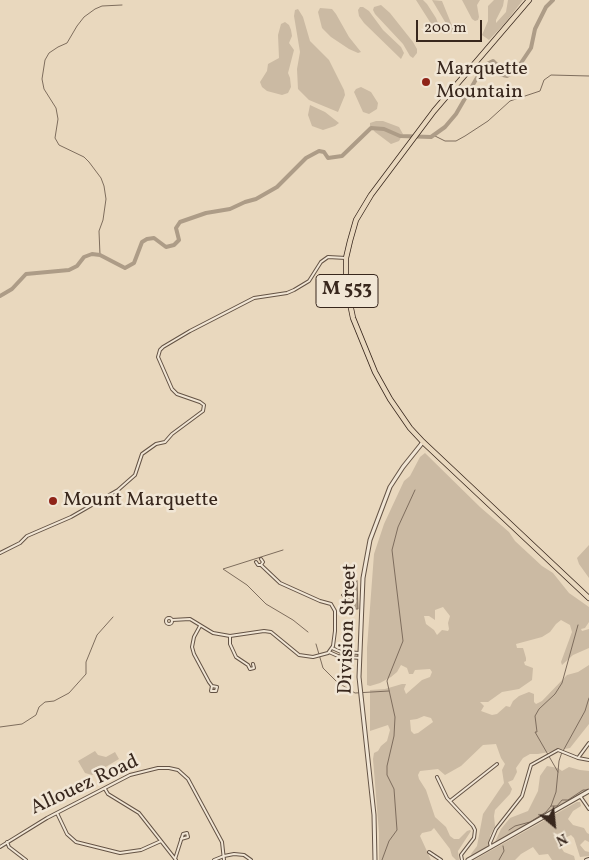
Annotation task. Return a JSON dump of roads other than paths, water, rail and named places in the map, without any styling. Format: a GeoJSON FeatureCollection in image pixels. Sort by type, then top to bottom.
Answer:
{"type":"FeatureCollection","features":[{"type":"Feature","properties":{"kind":"main road","name":"M 553"},"geometry":{"type":"LineString","coordinates":[[529,0],[457,82],[364,206],[353,230],[346,258],[347,295],[358,330],[375,372],[405,421],[422,442],[589,598]]}},
{"type":"Feature","properties":{"kind":"street"},"geometry":{"type":"LineString","coordinates":[[0,553],[20,543],[27,536],[71,517],[118,490],[135,475],[142,454],[156,444],[166,442],[172,434],[203,410],[204,407],[200,402],[177,394],[172,389],[158,362],[160,350],[190,331],[254,298],[287,293],[305,284],[328,257],[346,258]]}},
{"type":"Feature","properties":{"kind":"street","name":"Division Street"},"geometry":{"type":"LineString","coordinates":[[375,860],[374,822],[361,690],[362,578],[370,540],[390,487],[422,442]]}},
{"type":"Feature","properties":{"kind":"street"},"geometry":{"type":"LineString","coordinates":[[172,620],[190,619],[213,632],[230,636],[264,631],[271,632],[299,655],[313,657],[329,652],[332,648],[335,631],[335,611],[331,604],[280,583],[261,565]]}},
{"type":"Feature","properties":{"kind":"street"},"geometry":{"type":"LineString","coordinates":[[200,625],[194,637],[192,647],[201,668],[212,686]]}},
{"type":"Feature","properties":{"kind":"street"},"geometry":{"type":"LineString","coordinates":[[230,636],[230,644],[236,656],[248,665]]}},
{"type":"Feature","properties":{"kind":"street"},"geometry":{"type":"LineString","coordinates":[[332,648],[341,652],[360,653]]}},
{"type":"Feature","properties":{"kind":"street"},"geometry":{"type":"LineString","coordinates":[[329,652],[338,656],[360,658]]}},
{"type":"Feature","properties":{"kind":"street"},"geometry":{"type":"LineString","coordinates":[[578,758],[589,743]]}},
{"type":"Feature","properties":{"kind":"street"},"geometry":{"type":"LineString","coordinates":[[491,847],[490,843],[496,828],[522,796],[531,765],[558,750],[589,760]]}},
{"type":"Feature","properties":{"kind":"street"},"geometry":{"type":"LineString","coordinates":[[450,801],[497,764]]}},
{"type":"Feature","properties":{"kind":"street","name":"Allouez Road"},"geometry":{"type":"LineString","coordinates":[[0,847],[28,828],[130,775],[158,768],[178,770],[188,778],[222,842],[224,860]]}},
{"type":"Feature","properties":{"kind":"street"},"geometry":{"type":"LineString","coordinates":[[437,777],[446,798],[475,830],[474,838],[461,855],[462,860]]}},
{"type":"Feature","properties":{"kind":"street"},"geometry":{"type":"LineString","coordinates":[[105,789],[108,794],[138,813],[175,860]]}},
{"type":"Feature","properties":{"kind":"street"},"geometry":{"type":"LineString","coordinates":[[468,860],[589,791]]}},
{"type":"Feature","properties":{"kind":"street"},"geometry":{"type":"LineString","coordinates":[[580,796],[589,809]]}},
{"type":"Feature","properties":{"kind":"street"},"geometry":{"type":"LineString","coordinates":[[57,813],[67,834],[76,842],[120,853],[141,850],[161,841]]}},
{"type":"Feature","properties":{"kind":"street"},"geometry":{"type":"LineString","coordinates":[[175,860],[181,838]]}},
{"type":"Feature","properties":{"kind":"street"},"geometry":{"type":"LineString","coordinates":[[7,842],[10,847],[26,860]]}},
{"type":"Feature","properties":{"kind":"street"},"geometry":{"type":"LineString","coordinates":[[429,852],[441,860]]}},
{"type":"Feature","properties":{"kind":"street"},"geometry":{"type":"LineString","coordinates":[[214,860],[224,856],[240,854],[251,860]]}},
{"type":"Feature","properties":{"kind":"waterway"},"geometry":{"type":"LineString","coordinates":[[0,296],[12,289],[26,274],[69,270],[77,266],[84,257],[92,254],[100,255],[125,268],[134,263],[142,242],[147,239],[154,238],[166,247],[174,245],[179,240],[176,228],[180,222],[206,213],[230,209],[256,199],[277,187],[306,158],[319,151],[324,152],[328,158],[342,156],[371,128],[384,129],[400,136],[431,137],[445,127],[456,114],[482,69],[487,64],[493,61],[497,65],[499,74],[507,76],[517,69],[531,48],[535,29],[546,7],[553,0]]}},
{"type":"Feature","properties":{"kind":"waterway"},"geometry":{"type":"LineString","coordinates":[[100,255],[99,231],[103,220],[106,199],[104,186],[101,178],[84,157],[59,145],[55,138],[58,119],[56,108],[44,89],[42,79],[45,60],[49,53],[67,43],[84,17],[102,6],[122,5]]}},
{"type":"Feature","properties":{"kind":"waterway"},"geometry":{"type":"LineString","coordinates":[[433,135],[445,141],[456,141],[488,121],[510,101],[540,91],[544,80],[551,75],[589,76]]}},
{"type":"Feature","properties":{"kind":"waterway"},"geometry":{"type":"LineString","coordinates":[[382,860],[389,841],[397,830],[394,789],[387,775],[387,766],[394,736],[395,717],[387,681],[403,641],[392,550],[398,527],[415,490]]}},
{"type":"Feature","properties":{"kind":"waterway"},"geometry":{"type":"LineString","coordinates":[[283,550],[223,569],[247,585],[266,604],[293,620],[308,632]]}},
{"type":"Feature","properties":{"kind":"waterway"},"geometry":{"type":"LineString","coordinates":[[0,727],[22,724],[36,715],[39,707],[45,702],[54,701],[69,693],[86,674],[86,662],[97,635],[113,617]]}},
{"type":"Feature","properties":{"kind":"waterway"},"geometry":{"type":"LineString","coordinates":[[558,772],[535,732],[537,732],[535,716],[539,709],[555,694],[562,683],[578,625]]}},
{"type":"Feature","properties":{"kind":"waterway"},"geometry":{"type":"LineString","coordinates":[[316,644],[323,668],[337,682],[355,693],[389,691]]}},
{"type":"Feature","properties":{"kind":"waterway"},"geometry":{"type":"LineString","coordinates":[[563,751],[585,711],[589,698]]}},
{"type":"Feature","properties":{"kind":"waterway"},"geometry":{"type":"LineString","coordinates":[[509,830],[515,826],[530,822],[546,812],[551,806],[556,792],[559,761],[562,752]]}},
{"type":"Feature","properties":{"kind":"waterway"},"geometry":{"type":"LineString","coordinates":[[551,806],[557,806],[562,800],[568,800],[583,790],[587,790]]}},
{"type":"Feature","properties":{"kind":"waterway"},"geometry":{"type":"LineString","coordinates":[[499,860],[504,851],[503,846]]}},
{"type":"Feature","properties":{"kind":"place","name":"Marquette Mountain"},"geometry":{"type":"Point","coordinates":[426,82]}},
{"type":"Feature","properties":{"kind":"place","name":"Mount Marquette"},"geometry":{"type":"Point","coordinates":[53,501]}}]}
